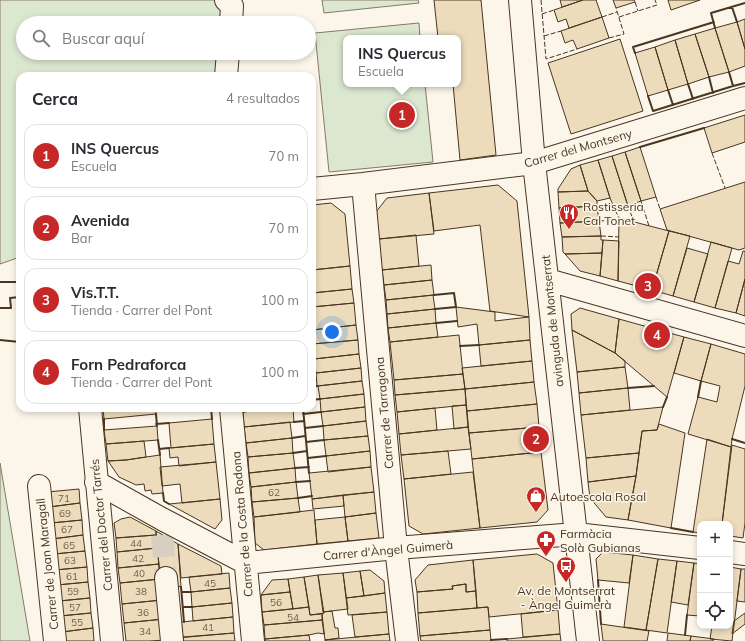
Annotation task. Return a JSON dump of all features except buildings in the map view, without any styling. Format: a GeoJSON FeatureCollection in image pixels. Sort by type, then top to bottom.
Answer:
{"type":"FeatureCollection","features":[{"type":"Feature","properties":{"kind":"street"},"geometry":{"type":"LineString","coordinates":[[226,0],[232,6],[231,16]]}},
{"type":"Feature","properties":{"kind":"street","name":"avinguda de Montserrat"},"geometry":{"type":"LineString","coordinates":[[520,0],[534,163],[588,641]]}},
{"type":"Feature","properties":{"kind":"street"},"geometry":{"type":"LineString","coordinates":[[226,72],[227,60]]}},
{"type":"Feature","properties":{"kind":"street","name":"Carrer del Montseny"},"geometry":{"type":"LineString","coordinates":[[316,189],[534,163],[745,98]]}},
{"type":"Feature","properties":{"kind":"street","name":"Carrer de Tarragona"},"geometry":{"type":"LineString","coordinates":[[363,184],[396,548],[407,641]]}},
{"type":"Feature","properties":{"kind":"street"},"geometry":{"type":"LineString","coordinates":[[548,280],[745,336]]}},
{"type":"Feature","properties":{"kind":"street","name":"Carrer del Doctor Tarrés"},"geometry":{"type":"LineString","coordinates":[[90,412],[112,641]]}},
{"type":"Feature","properties":{"kind":"street","name":"Carrer de la Costa Rodona"},"geometry":{"type":"LineString","coordinates":[[231,412],[253,641]]}},
{"type":"Feature","properties":{"kind":"street"},"geometry":{"type":"LineString","coordinates":[[96,482],[163,528],[246,563]]}},
{"type":"Feature","properties":{"kind":"street","name":"Carrer de Joan Maragall"},"geometry":{"type":"LineString","coordinates":[[39,486],[55,641]]}},
{"type":"Feature","properties":{"kind":"street","name":"Carrer d'Àngel Guimerà"},"geometry":{"type":"LineString","coordinates":[[246,563],[396,548],[576,534],[697,548]]}},
{"type":"Feature","properties":{"kind":"street"},"geometry":{"type":"LineString","coordinates":[[733,552],[745,554]]}},
{"type":"Feature","properties":{"kind":"street"},"geometry":{"type":"LineString","coordinates":[[166,578],[172,641]]}},
{"type":"Feature","properties":{"kind":"green space"},"geometry":{"type":"Polygon","coordinates":[[[0,0],[239,0],[238,16],[16,16],[16,60],[234,60],[233,72],[16,72],[16,258],[0,264],[0,0]]]}},
{"type":"Feature","properties":{"kind":"green space"},"geometry":{"type":"Polygon","coordinates":[[[322,0],[418,0],[419,3],[324,13],[322,0]]]}},
{"type":"Feature","properties":{"kind":"green space"},"geometry":{"type":"Polygon","coordinates":[[[419,23],[420,35],[343,35],[343,87],[425,87],[433,162],[329,172],[316,33],[419,23]]]}},
{"type":"Feature","properties":{"kind":"green space"},"geometry":{"type":"Polygon","coordinates":[[[0,463],[30,641],[0,641],[0,463]]]}},
{"type":"Feature","properties":{"kind":"tunnel"},"geometry":{"type":"LineString","coordinates":[[162,535],[166,578]]}},
{"type":"Feature","properties":{"kind":"fence"},"geometry":{"type":"LineString","coordinates":[[541,0],[546,59],[577,49]]}},
{"type":"Feature","properties":{"kind":"fence"},"geometry":{"type":"LineString","coordinates":[[619,17],[657,5],[655,0]]}},
{"type":"Feature","properties":{"kind":"fence"},"geometry":{"type":"LineString","coordinates":[[635,2],[638,11]]}},
{"type":"Feature","properties":{"kind":"fence"},"geometry":{"type":"LineString","coordinates":[[609,38],[624,34],[616,8]]}},
{"type":"Feature","properties":{"kind":"fence"},"geometry":{"type":"LineString","coordinates":[[542,14],[554,10]]}},
{"type":"Feature","properties":{"kind":"fence"},"geometry":{"type":"LineString","coordinates":[[602,17],[617,12]]}},
{"type":"Feature","properties":{"kind":"fence"},"geometry":{"type":"LineString","coordinates":[[544,36],[561,31]]}},
{"type":"Feature","properties":{"kind":"fence"},"geometry":{"type":"LineString","coordinates":[[712,153],[725,188]]}},
{"type":"Feature","properties":{"kind":"fence"},"geometry":{"type":"LineString","coordinates":[[656,197],[660,209]]}},
{"type":"Feature","properties":{"kind":"fence"},"geometry":{"type":"LineString","coordinates":[[641,201],[649,226]]}},
{"type":"Feature","properties":{"kind":"fence"},"geometry":{"type":"LineString","coordinates":[[597,206],[613,205]]}},
{"type":"Feature","properties":{"kind":"fence"},"geometry":{"type":"LineString","coordinates":[[628,206],[634,222]]}},
{"type":"Feature","properties":{"kind":"fence"},"geometry":{"type":"LineString","coordinates":[[615,210],[619,218]]}},
{"type":"Feature","properties":{"kind":"fence"},"geometry":{"type":"LineString","coordinates":[[599,221],[619,220]]}},
{"type":"Feature","properties":{"kind":"fence"},"geometry":{"type":"LineString","coordinates":[[601,236],[619,237]]}},
{"type":"Feature","properties":{"kind":"wall"},"geometry":{"type":"LineString","coordinates":[[715,28],[711,13],[745,3]]}},
{"type":"Feature","properties":{"kind":"wall"},"geometry":{"type":"LineString","coordinates":[[732,7],[737,22]]}},
{"type":"Feature","properties":{"kind":"wall"},"geometry":{"type":"LineString","coordinates":[[635,53],[633,47],[714,22]]}},
{"type":"Feature","properties":{"kind":"wall"},"geometry":{"type":"LineString","coordinates":[[648,96],[653,111],[733,86],[729,72]]}},
{"type":"Feature","properties":{"kind":"wall"},"geometry":{"type":"LineString","coordinates":[[709,77],[713,93]]}},
{"type":"Feature","properties":{"kind":"wall"},"geometry":{"type":"LineString","coordinates":[[733,86],[745,83]]}},
{"type":"Feature","properties":{"kind":"wall"},"geometry":{"type":"LineString","coordinates":[[688,84],[693,99]]}},
{"type":"Feature","properties":{"kind":"wall"},"geometry":{"type":"LineString","coordinates":[[668,90],[673,105]]}},
{"type":"Feature","properties":{"kind":"wall"},"geometry":{"type":"LineString","coordinates":[[640,147],[704,128]]}},
{"type":"Feature","properties":{"kind":"wall"},"geometry":{"type":"LineString","coordinates":[[0,282],[16,282]]}},
{"type":"Feature","properties":{"kind":"wall"},"geometry":{"type":"LineString","coordinates":[[434,295],[454,293],[456,307],[435,309]]}},
{"type":"Feature","properties":{"kind":"wall"},"geometry":{"type":"LineString","coordinates":[[0,308],[11,308],[10,298],[16,297]]}},
{"type":"Feature","properties":{"kind":"wall"},"geometry":{"type":"LineString","coordinates":[[436,323],[457,321]]}},
{"type":"Feature","properties":{"kind":"wall"},"geometry":{"type":"LineString","coordinates":[[0,340],[16,342]]}},
{"type":"Feature","properties":{"kind":"wall"},"geometry":{"type":"LineString","coordinates":[[460,346],[479,345]]}},
{"type":"Feature","properties":{"kind":"wall"},"geometry":{"type":"LineString","coordinates":[[698,397],[701,381]]}},
{"type":"Feature","properties":{"kind":"wall"},"geometry":{"type":"LineString","coordinates":[[628,388],[654,386]]}},
{"type":"Feature","properties":{"kind":"wall"},"geometry":{"type":"LineString","coordinates":[[663,407],[667,397]]}},
{"type":"Feature","properties":{"kind":"wall"},"geometry":{"type":"LineString","coordinates":[[316,400],[320,399]]}},
{"type":"Feature","properties":{"kind":"wall"},"geometry":{"type":"LineString","coordinates":[[211,412],[212,419]]}},
{"type":"Feature","properties":{"kind":"wall"},"geometry":{"type":"LineString","coordinates":[[303,412],[309,473]]}},
{"type":"Feature","properties":{"kind":"wall"},"geometry":{"type":"LineString","coordinates":[[303,414],[321,412]]}},
{"type":"Feature","properties":{"kind":"wall"},"geometry":{"type":"LineString","coordinates":[[156,414],[157,426]]}},
{"type":"Feature","properties":{"kind":"wall"},"geometry":{"type":"LineString","coordinates":[[104,419],[104,430]]}},
{"type":"Feature","properties":{"kind":"wall"},"geometry":{"type":"LineString","coordinates":[[294,422],[304,421]]}},
{"type":"Feature","properties":{"kind":"wall"},"geometry":{"type":"LineString","coordinates":[[156,424],[169,423]]}},
{"type":"Feature","properties":{"kind":"wall"},"geometry":{"type":"LineString","coordinates":[[305,428],[323,426]]}},
{"type":"Feature","properties":{"kind":"wall"},"geometry":{"type":"LineString","coordinates":[[292,438],[305,436]]}},
{"type":"Feature","properties":{"kind":"wall"},"geometry":{"type":"LineString","coordinates":[[732,439],[745,443]]}},
{"type":"Feature","properties":{"kind":"wall"},"geometry":{"type":"LineString","coordinates":[[158,440],[160,455]]}},
{"type":"Feature","properties":{"kind":"wall"},"geometry":{"type":"LineString","coordinates":[[306,442],[324,440]]}},
{"type":"Feature","properties":{"kind":"wall"},"geometry":{"type":"LineString","coordinates":[[159,449],[169,448]]}},
{"type":"Feature","properties":{"kind":"wall"},"geometry":{"type":"LineString","coordinates":[[293,453],[307,451]]}},
{"type":"Feature","properties":{"kind":"wall"},"geometry":{"type":"LineString","coordinates":[[308,458],[326,456]]}},
{"type":"Feature","properties":{"kind":"wall"},"geometry":{"type":"LineString","coordinates":[[295,468],[309,467]]}},
{"type":"Feature","properties":{"kind":"wall"},"geometry":{"type":"LineString","coordinates":[[296,482],[310,481]]}},
{"type":"Feature","properties":{"kind":"wall"},"geometry":{"type":"LineString","coordinates":[[163,493],[164,501],[169,504]]}},
{"type":"Feature","properties":{"kind":"wall"},"geometry":{"type":"LineString","coordinates":[[298,498],[312,496]]}},
{"type":"Feature","properties":{"kind":"wall"},"geometry":{"type":"LineString","coordinates":[[671,528],[693,532]]}},
{"type":"Feature","properties":{"kind":"wall"},"geometry":{"type":"LineString","coordinates":[[598,580],[601,624]]}},
{"type":"Feature","properties":{"kind":"wall"},"geometry":{"type":"LineString","coordinates":[[181,587],[184,622]]}},
{"type":"Feature","properties":{"kind":"wall"},"geometry":{"type":"LineString","coordinates":[[182,592],[191,592]]}},
{"type":"Feature","properties":{"kind":"wall"},"geometry":{"type":"LineString","coordinates":[[183,607],[192,607]]}},
{"type":"Feature","properties":{"kind":"wall"},"geometry":{"type":"LineString","coordinates":[[685,635],[687,615]]}},
{"type":"Feature","properties":{"kind":"wall"},"geometry":{"type":"LineString","coordinates":[[491,640],[507,639]]}},
{"type":"Feature","properties":{"kind":"place","name":"INS Quercus"},"geometry":{"type":"Point","coordinates":[402,115]}},
{"type":"Feature","properties":{"kind":"place","name":"Rostisseria Cal Tonet"},"geometry":{"type":"Point","coordinates":[569,230]}},
{"type":"Feature","properties":{"kind":"place","name":"Vis.T.T."},"geometry":{"type":"Point","coordinates":[648,286]}},
{"type":"Feature","properties":{"kind":"place","name":"Forn Pedraforca"},"geometry":{"type":"Point","coordinates":[657,335]}},
{"type":"Feature","properties":{"kind":"place","name":"Avenida"},"geometry":{"type":"Point","coordinates":[536,439]}},
{"type":"Feature","properties":{"kind":"place","name":"Autoescola Rosal"},"geometry":{"type":"Point","coordinates":[536,513]}},
{"type":"Feature","properties":{"kind":"place","name":"Farmàcia Solà Gubianas"},"geometry":{"type":"Point","coordinates":[546,557]}},
{"type":"Feature","properties":{"kind":"place","name":"Av. de Montserrat - Àngel Guimerà"},"geometry":{"type":"Point","coordinates":[566,583]}}]}
